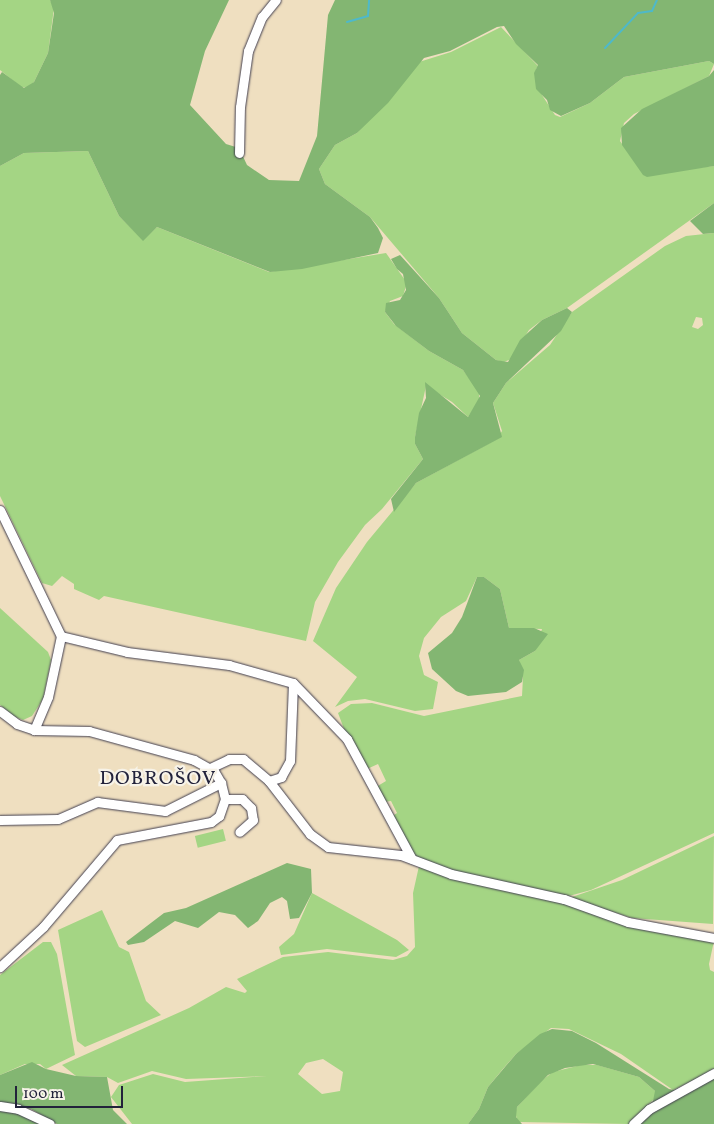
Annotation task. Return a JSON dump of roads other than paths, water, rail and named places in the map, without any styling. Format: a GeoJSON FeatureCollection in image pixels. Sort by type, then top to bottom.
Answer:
{"type":"FeatureCollection","features":[{"type":"Feature","properties":{"kind":"street"},"geometry":{"type":"LineString","coordinates":[[239,153],[240,108],[248,51],[262,17],[276,0]]}},
{"type":"Feature","properties":{"kind":"street"},"geometry":{"type":"LineString","coordinates":[[0,510],[61,636],[48,697],[34,730]]}},
{"type":"Feature","properties":{"kind":"street"},"geometry":{"type":"LineString","coordinates":[[61,636],[126,652],[230,666],[293,683],[347,739],[412,859]]}},
{"type":"Feature","properties":{"kind":"street"},"geometry":{"type":"LineString","coordinates":[[280,795],[281,777],[292,751],[293,683]]}},
{"type":"Feature","properties":{"kind":"street"},"geometry":{"type":"LineString","coordinates":[[0,711],[17,724],[34,730],[100,733],[210,768],[221,783],[225,799],[220,816],[210,822],[117,840],[53,916],[0,967]]}},
{"type":"Feature","properties":{"kind":"street"},"geometry":{"type":"LineString","coordinates":[[210,768],[229,759],[243,759],[269,781],[303,828],[328,846],[379,851],[412,859],[451,874],[564,899],[643,926],[714,938]]}},
{"type":"Feature","properties":{"kind":"street"},"geometry":{"type":"LineString","coordinates":[[269,781],[281,777]]}},
{"type":"Feature","properties":{"kind":"street"},"geometry":{"type":"LineString","coordinates":[[0,820],[63,818],[97,802],[165,811],[221,783]]}},
{"type":"Feature","properties":{"kind":"street"},"geometry":{"type":"LineString","coordinates":[[225,799],[242,799],[251,808],[253,820],[239,832]]}},
{"type":"Feature","properties":{"kind":"street"},"geometry":{"type":"LineString","coordinates":[[634,1124],[649,1109],[714,1074]]}},
{"type":"Feature","properties":{"kind":"street"},"geometry":{"type":"LineString","coordinates":[[0,1106],[18,1109],[50,1124]]}},
{"type":"Feature","properties":{"kind":"waterway"},"geometry":{"type":"LineString","coordinates":[[347,22],[368,16],[369,0]]}},
{"type":"Feature","properties":{"kind":"waterway"},"geometry":{"type":"LineString","coordinates":[[605,48],[638,13],[652,11],[657,0]]}},
{"type":"Feature","properties":{"kind":"district","name":"DOBROŠOV"},"geometry":{"type":"Point","coordinates":[158,779]}}]}
